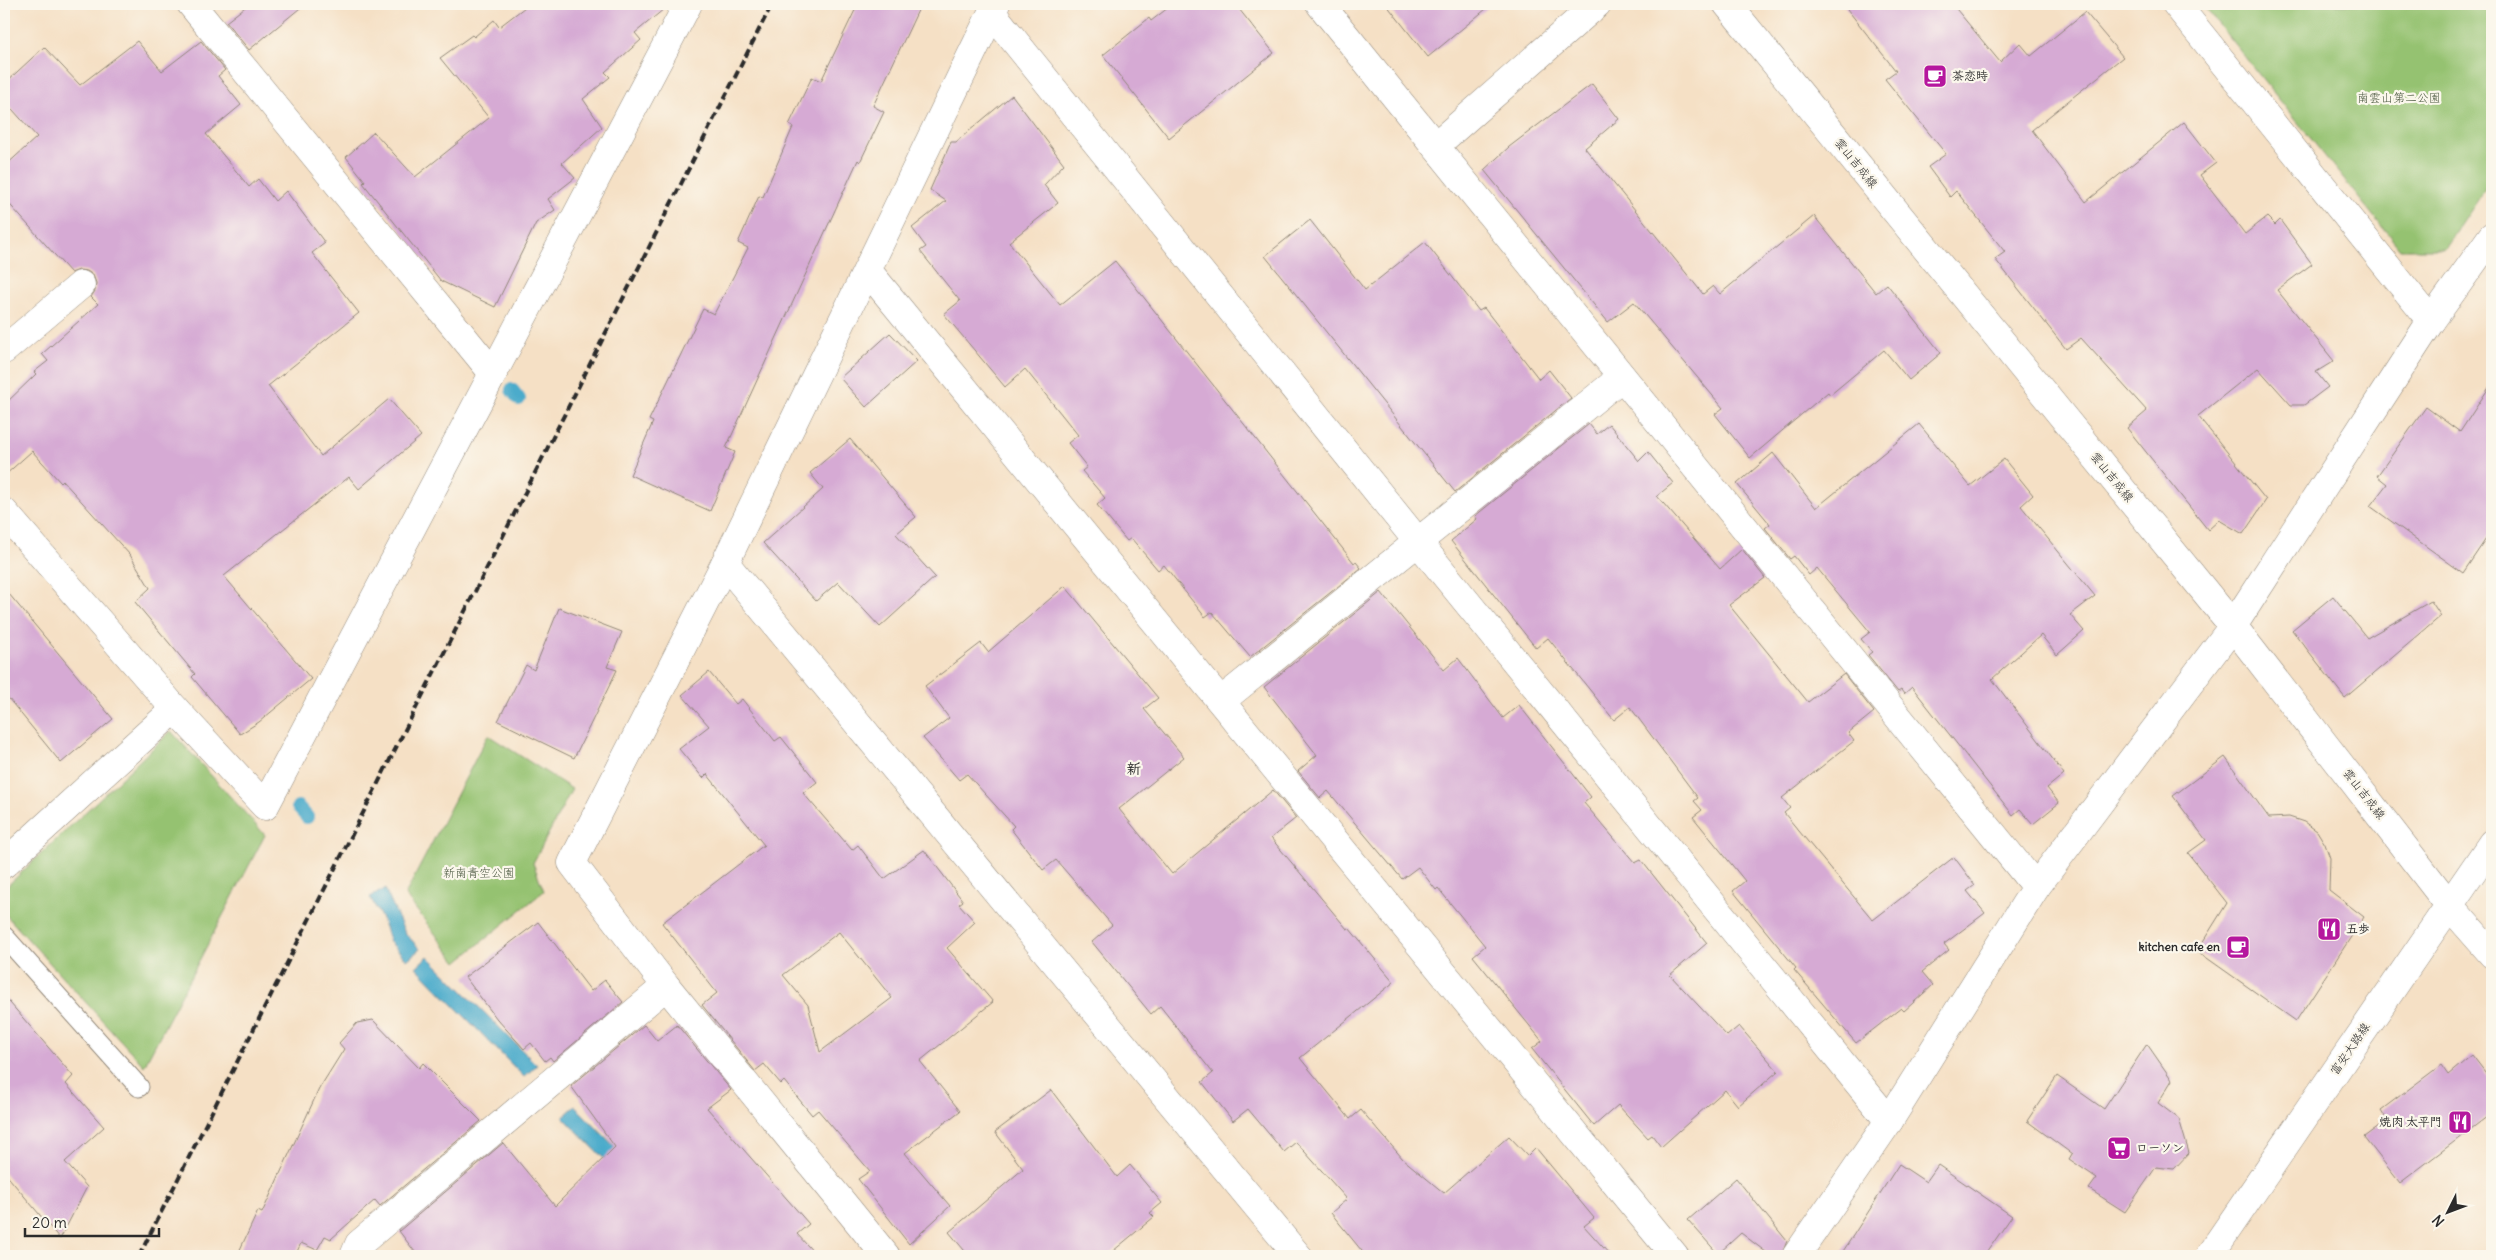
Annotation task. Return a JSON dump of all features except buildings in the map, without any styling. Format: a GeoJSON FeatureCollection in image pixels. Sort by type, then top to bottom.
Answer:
{"type":"FeatureCollection","features":[{"type":"Feature","properties":{"kind":"street"},"geometry":{"type":"LineString","coordinates":[[191,4],[492,372]]}},
{"type":"Feature","properties":{"kind":"street"},"geometry":{"type":"LineString","coordinates":[[4,512],[175,709],[265,806],[492,372],[688,4]]}},
{"type":"Feature","properties":{"kind":"street"},"geometry":{"type":"LineString","coordinates":[[1320,4],[2036,888]]}},
{"type":"Feature","properties":{"kind":"street"},"geometry":{"type":"LineString","coordinates":[[1435,146],[1597,4]]}},
{"type":"Feature","properties":{"kind":"street","name":"雲山吉成線"},"geometry":{"type":"LineString","coordinates":[[1727,4],[2233,626],[2449,905],[2492,954]]}},
{"type":"Feature","properties":{"kind":"street"},"geometry":{"type":"LineString","coordinates":[[2176,4],[2431,321]]}},
{"type":"Feature","properties":{"kind":"street"},"geometry":{"type":"LineString","coordinates":[[883,1255],[666,986],[572,863],[725,563],[994,8],[1418,542],[1889,1121]]}},
{"type":"Feature","properties":{"kind":"street"},"geometry":{"type":"LineString","coordinates":[[1796,1256],[1889,1121],[2036,888],[2233,626],[2431,321],[2492,236]]}},
{"type":"Feature","properties":{"kind":"street"},"geometry":{"type":"LineString","coordinates":[[868,270],[1675,1256]]}},
{"type":"Feature","properties":{"kind":"street"},"geometry":{"type":"LineString","coordinates":[[4,350],[81,285]]}},
{"type":"Feature","properties":{"kind":"street"},"geometry":{"type":"LineString","coordinates":[[1220,701],[1622,377]]}},
{"type":"Feature","properties":{"kind":"street"},"geometry":{"type":"LineString","coordinates":[[725,563],[1298,1256]]}},
{"type":"Feature","properties":{"kind":"street"},"geometry":{"type":"LineString","coordinates":[[4,864],[175,709]]}},
{"type":"Feature","properties":{"kind":"street","name":"富安大路線"},"geometry":{"type":"LineString","coordinates":[[2209,1256],[2492,843]]}},
{"type":"Feature","properties":{"kind":"street"},"geometry":{"type":"LineString","coordinates":[[361,1252],[666,986]]}},
{"type":"Feature","properties":{"kind":"lane"},"geometry":{"type":"LineString","coordinates":[[4,936],[139,1087]]}},
{"type":"Feature","properties":{"kind":"green space","name":"南雲山第二公園"},"geometry":{"type":"Polygon","coordinates":[[[2202,4],[2492,4],[2492,179],[2445,249],[2400,249],[2202,4]]]}},
{"type":"Feature","properties":{"kind":"green space"},"geometry":{"type":"Polygon","coordinates":[[[171,731],[265,835],[144,1066],[4,913],[4,889],[171,731]]]}},
{"type":"Feature","properties":{"kind":"green space","name":"新南青空公園"},"geometry":{"type":"Polygon","coordinates":[[[488,735],[572,789],[533,863],[544,891],[457,962],[405,895],[488,735]]]}},
{"type":"Feature","properties":{"kind":"water"},"geometry":{"type":"Polygon","coordinates":[[[385,889],[405,933],[420,949],[407,960],[390,942],[382,919],[370,897],[385,889]]]}},
{"type":"Feature","properties":{"kind":"water"},"geometry":{"type":"Polygon","coordinates":[[[428,956],[537,1065],[524,1077],[416,967],[428,956]]]}},
{"type":"Feature","properties":{"kind":"water"},"geometry":{"type":"Polygon","coordinates":[[[575,1106],[722,1256],[700,1256],[563,1117],[575,1106]]]}},
{"type":"Feature","properties":{"kind":"waterway"},"geometry":{"type":"LineString","coordinates":[[512,390],[519,399]]}},
{"type":"Feature","properties":{"kind":"waterway"},"geometry":{"type":"LineString","coordinates":[[298,807],[307,817]]}},
{"type":"Feature","properties":{"kind":"railway"},"geometry":{"type":"LineString","coordinates":[[139,1256],[772,4]]}},
{"type":"Feature","properties":{"kind":"place","name":"茶恋時"},"geometry":{"type":"Point","coordinates":[1935,76]}},
{"type":"Feature","properties":{"kind":"place","name":"五歩"},"geometry":{"type":"Point","coordinates":[2329,929]}},
{"type":"Feature","properties":{"kind":"place","name":"kitchen cafe en"},"geometry":{"type":"Point","coordinates":[2238,947]}},
{"type":"Feature","properties":{"kind":"place","name":"焼肉 太平門"},"geometry":{"type":"Point","coordinates":[2460,1122]}},
{"type":"Feature","properties":{"kind":"place","name":"ローソン"},"geometry":{"type":"Point","coordinates":[2119,1148]}},
{"type":"Feature","properties":{"kind":"district","name":"新"},"geometry":{"type":"Point","coordinates":[1134,769]}}]}
